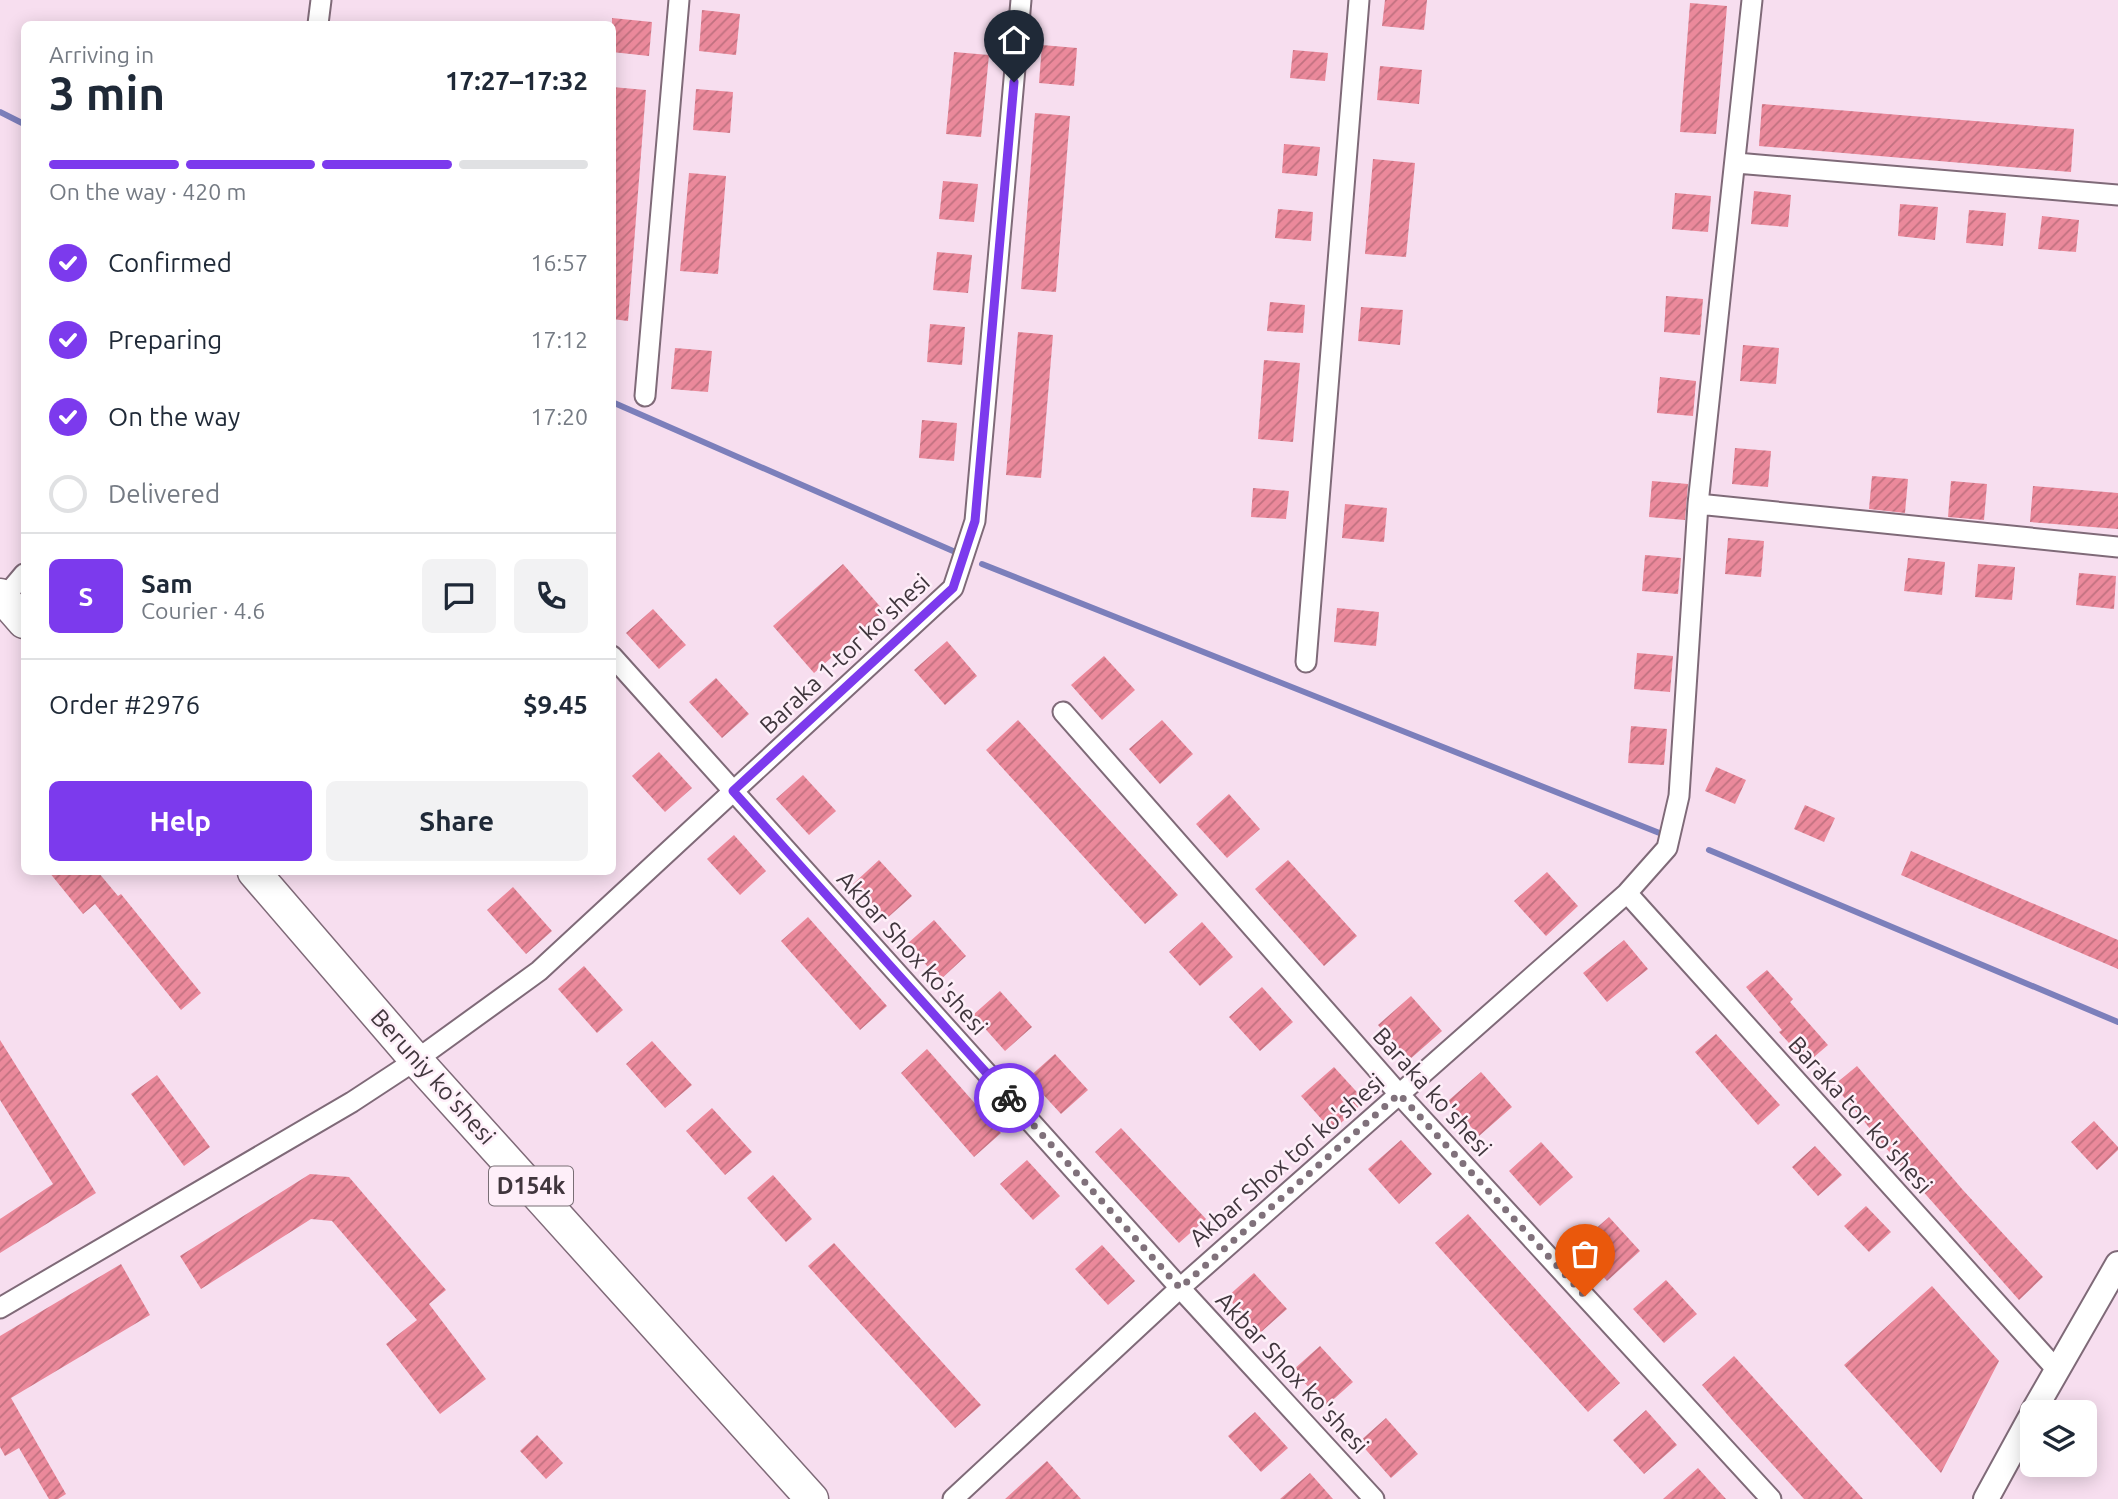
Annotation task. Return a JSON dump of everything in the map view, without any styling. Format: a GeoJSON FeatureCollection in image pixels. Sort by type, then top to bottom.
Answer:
{"type":"FeatureCollection","features":[{"type":"Feature","properties":{"kind":"main road"},"geometry":{"type":"LineString","coordinates":[[2,597],[21,619]]}},
{"type":"Feature","properties":{"kind":"main road","name":"Beruniy ko'shesi"},"geometry":{"type":"LineString","coordinates":[[257,875],[416,1060],[812,1499]]}},
{"type":"Feature","properties":{"kind":"street"},"geometry":{"type":"LineString","coordinates":[[318,21],[321,0]]}},
{"type":"Feature","properties":{"kind":"street"},"geometry":{"type":"LineString","coordinates":[[645,396],[679,0]]}},
{"type":"Feature","properties":{"kind":"street","name":"Baraka 1-tor ko'shesi"},"geometry":{"type":"LineString","coordinates":[[0,1308],[352,1102],[416,1060],[539,971],[953,588],[975,521],[1021,0]]}},
{"type":"Feature","properties":{"kind":"street"},"geometry":{"type":"LineString","coordinates":[[1306,662],[1359,0]]}},
{"type":"Feature","properties":{"kind":"street","name":"Akbar Shox tor ko'shesi"},"geometry":{"type":"LineString","coordinates":[[953,1499],[1180,1288],[1627,893],[1667,848],[1679,796],[1698,504],[1752,0]]}},
{"type":"Feature","properties":{"kind":"street"},"geometry":{"type":"LineString","coordinates":[[1736,163],[2118,195]]}},
{"type":"Feature","properties":{"kind":"street"},"geometry":{"type":"LineString","coordinates":[[1698,504],[2118,547]]}},
{"type":"Feature","properties":{"kind":"street"},"geometry":{"type":"LineString","coordinates":[[2,597],[21,577]]}},
{"type":"Feature","properties":{"kind":"street","name":"Akbar Shox ko'shesi"},"geometry":{"type":"LineString","coordinates":[[616,660],[1180,1288],[1374,1499]]}},
{"type":"Feature","properties":{"kind":"street","name":"Baraka ko'shesi"},"geometry":{"type":"LineString","coordinates":[[1063,712],[1399,1094],[1771,1499]]}},
{"type":"Feature","properties":{"kind":"street","name":"Baraka tor ko'shesi"},"geometry":{"type":"LineString","coordinates":[[1627,893],[2057,1370]]}},
{"type":"Feature","properties":{"kind":"street"},"geometry":{"type":"LineString","coordinates":[[2041,1400],[2118,1264]]}},
{"type":"Feature","properties":{"kind":"street"},"geometry":{"type":"LineString","coordinates":[[1986,1499],[2020,1438]]}},
{"type":"Feature","properties":{"kind":"building"},"geometry":{"type":"Polygon","coordinates":[[[1385,0],[1427,0],[1424,30],[1382,26],[1385,0]]]}},
{"type":"Feature","properties":{"kind":"building"},"geometry":{"type":"Polygon","coordinates":[[[1690,3],[1727,6],[1716,134],[1680,132],[1690,3]]]}},
{"type":"Feature","properties":{"kind":"building"},"geometry":{"type":"Polygon","coordinates":[[[702,10],[740,14],[736,55],[699,51],[702,10]]]}},
{"type":"Feature","properties":{"kind":"building"},"geometry":{"type":"Polygon","coordinates":[[[612,18],[652,22],[649,56],[616,52],[616,21],[612,21],[612,18]]]}},
{"type":"Feature","properties":{"kind":"building"},"geometry":{"type":"Polygon","coordinates":[[[1042,45],[1077,48],[1074,86],[1039,83],[1042,45]]]}},
{"type":"Feature","properties":{"kind":"building"},"geometry":{"type":"Polygon","coordinates":[[[1293,50],[1328,53],[1325,81],[1290,78],[1293,50]]]}},
{"type":"Feature","properties":{"kind":"building"},"geometry":{"type":"Polygon","coordinates":[[[954,52],[989,55],[981,137],[946,134],[954,52]]]}},
{"type":"Feature","properties":{"kind":"building"},"geometry":{"type":"Polygon","coordinates":[[[1380,66],[1422,70],[1419,104],[1377,100],[1380,66]]]}},
{"type":"Feature","properties":{"kind":"building"},"geometry":{"type":"Polygon","coordinates":[[[616,87],[646,90],[628,321],[616,320],[616,87]]]}},
{"type":"Feature","properties":{"kind":"building"},"geometry":{"type":"Polygon","coordinates":[[[696,89],[733,92],[730,133],[693,130],[696,89]]]}},
{"type":"Feature","properties":{"kind":"building"},"geometry":{"type":"Polygon","coordinates":[[[1762,104],[2074,129],[2071,172],[1759,146],[1762,104]]]}},
{"type":"Feature","properties":{"kind":"building"},"geometry":{"type":"Polygon","coordinates":[[[1035,113],[1070,116],[1056,292],[1021,289],[1035,113]]]}},
{"type":"Feature","properties":{"kind":"building"},"geometry":{"type":"Polygon","coordinates":[[[1284,144],[1320,147],[1317,176],[1282,173],[1284,144]]]}},
{"type":"Feature","properties":{"kind":"building"},"geometry":{"type":"Polygon","coordinates":[[[1373,159],[1415,163],[1406,257],[1365,254],[1373,159]]]}},
{"type":"Feature","properties":{"kind":"building"},"geometry":{"type":"Polygon","coordinates":[[[689,173],[726,176],[718,274],[680,271],[689,173]]]}},
{"type":"Feature","properties":{"kind":"building"},"geometry":{"type":"Polygon","coordinates":[[[943,181],[978,184],[974,222],[939,219],[943,181]]]}},
{"type":"Feature","properties":{"kind":"building"},"geometry":{"type":"Polygon","coordinates":[[[1754,191],[1791,195],[1788,227],[1751,224],[1754,191]]]}},
{"type":"Feature","properties":{"kind":"building"},"geometry":{"type":"Polygon","coordinates":[[[1675,193],[1711,196],[1708,232],[1672,229],[1675,193]]]}},
{"type":"Feature","properties":{"kind":"building"},"geometry":{"type":"Polygon","coordinates":[[[1900,204],[1938,207],[1935,240],[1898,236],[1900,204]]]}},
{"type":"Feature","properties":{"kind":"building"},"geometry":{"type":"Polygon","coordinates":[[[1278,209],[1313,212],[1311,241],[1275,238],[1278,209]]]}},
{"type":"Feature","properties":{"kind":"building"},"geometry":{"type":"Polygon","coordinates":[[[1969,210],[2006,213],[2003,246],[1966,243],[1969,210]]]}},
{"type":"Feature","properties":{"kind":"building"},"geometry":{"type":"Polygon","coordinates":[[[2042,216],[2079,220],[2076,252],[2038,249],[2042,216]]]}},
{"type":"Feature","properties":{"kind":"building"},"geometry":{"type":"Polygon","coordinates":[[[937,252],[972,255],[968,293],[933,290],[937,252]]]}},
{"type":"Feature","properties":{"kind":"building"},"geometry":{"type":"Polygon","coordinates":[[[1666,296],[1703,299],[1700,335],[1664,332],[1666,296]]]}},
{"type":"Feature","properties":{"kind":"building"},"geometry":{"type":"Polygon","coordinates":[[[1270,302],[1305,305],[1303,333],[1267,331],[1270,302]]]}},
{"type":"Feature","properties":{"kind":"building"},"geometry":{"type":"Polygon","coordinates":[[[1361,307],[1403,310],[1400,345],[1358,341],[1361,307]]]}},
{"type":"Feature","properties":{"kind":"building"},"geometry":{"type":"Polygon","coordinates":[[[930,324],[965,327],[962,365],[927,362],[930,324]]]}},
{"type":"Feature","properties":{"kind":"building"},"geometry":{"type":"Polygon","coordinates":[[[1018,332],[1053,335],[1041,478],[1006,475],[1018,332]]]}},
{"type":"Feature","properties":{"kind":"building"},"geometry":{"type":"Polygon","coordinates":[[[1743,345],[1779,348],[1776,384],[1740,381],[1743,345]]]}},
{"type":"Feature","properties":{"kind":"building"},"geometry":{"type":"Polygon","coordinates":[[[675,348],[712,351],[708,392],[671,389],[675,348]]]}},
{"type":"Feature","properties":{"kind":"building"},"geometry":{"type":"Polygon","coordinates":[[[1264,360],[1300,363],[1293,442],[1258,439],[1264,360]]]}},
{"type":"Feature","properties":{"kind":"building"},"geometry":{"type":"Polygon","coordinates":[[[1660,377],[1696,381],[1693,416],[1657,413],[1660,377]]]}},
{"type":"Feature","properties":{"kind":"building"},"geometry":{"type":"Polygon","coordinates":[[[922,420],[957,423],[954,461],[919,458],[922,420]]]}},
{"type":"Feature","properties":{"kind":"building"},"geometry":{"type":"Polygon","coordinates":[[[1735,448],[1771,451],[1768,487],[1732,484],[1735,448]]]}},
{"type":"Feature","properties":{"kind":"building"},"geometry":{"type":"Polygon","coordinates":[[[1872,476],[1908,479],[1905,513],[1869,509],[1872,476]]]}},
{"type":"Feature","properties":{"kind":"building"},"geometry":{"type":"Polygon","coordinates":[[[1652,481],[1688,484],[1685,520],[1649,517],[1652,481]]]}},
{"type":"Feature","properties":{"kind":"building"},"geometry":{"type":"Polygon","coordinates":[[[1951,481],[1987,484],[1984,520],[1948,517],[1951,481]]]}},
{"type":"Feature","properties":{"kind":"building"},"geometry":{"type":"Polygon","coordinates":[[[2033,486],[2118,493],[2118,529],[2030,522],[2033,486]]]}},
{"type":"Feature","properties":{"kind":"building"},"geometry":{"type":"Polygon","coordinates":[[[1253,488],[1289,491],[1286,519],[1251,517],[1253,488]]]}},
{"type":"Feature","properties":{"kind":"building"},"geometry":{"type":"Polygon","coordinates":[[[1345,504],[1387,508],[1384,542],[1342,538],[1345,504]]]}},
{"type":"Feature","properties":{"kind":"building"},"geometry":{"type":"Polygon","coordinates":[[[1728,538],[1764,541],[1761,577],[1725,574],[1728,538]]]}},
{"type":"Feature","properties":{"kind":"building"},"geometry":{"type":"Polygon","coordinates":[[[1645,555],[1681,558],[1678,594],[1642,591],[1645,555]]]}},
{"type":"Feature","properties":{"kind":"building"},"geometry":{"type":"Polygon","coordinates":[[[1908,558],[1945,562],[1942,595],[1904,591],[1908,558]]]}},
{"type":"Feature","properties":{"kind":"building"},"geometry":{"type":"Polygon","coordinates":[[[843,564],[884,611],[814,673],[773,626],[843,564]]]}},
{"type":"Feature","properties":{"kind":"building"},"geometry":{"type":"Polygon","coordinates":[[[1978,564],[2015,567],[2012,600],[1975,597],[1978,564]]]}},
{"type":"Feature","properties":{"kind":"building"},"geometry":{"type":"Polygon","coordinates":[[[2079,573],[2116,576],[2114,609],[2076,605],[2079,573]]]}},
{"type":"Feature","properties":{"kind":"building"},"geometry":{"type":"Polygon","coordinates":[[[1337,608],[1379,612],[1376,646],[1334,642],[1337,608]]]}},
{"type":"Feature","properties":{"kind":"building"},"geometry":{"type":"Polygon","coordinates":[[[653,609],[686,645],[659,669],[626,633],[653,609]]]}},
{"type":"Feature","properties":{"kind":"building"},"geometry":{"type":"Polygon","coordinates":[[[947,641],[977,676],[945,705],[914,670],[947,641]]]}},
{"type":"Feature","properties":{"kind":"building"},"geometry":{"type":"Polygon","coordinates":[[[1637,653],[1673,656],[1670,692],[1634,689],[1637,653]]]}},
{"type":"Feature","properties":{"kind":"building"},"geometry":{"type":"Polygon","coordinates":[[[1104,656],[1135,690],[1102,720],[1071,685],[1104,656]]]}},
{"type":"Feature","properties":{"kind":"building"},"geometry":{"type":"Polygon","coordinates":[[[716,678],[749,714],[722,738],[689,702],[716,678]]]}},
{"type":"Feature","properties":{"kind":"building"},"geometry":{"type":"Polygon","coordinates":[[[1018,720],[1178,895],[1145,924],[986,750],[1018,720]]]}},
{"type":"Feature","properties":{"kind":"building"},"geometry":{"type":"Polygon","coordinates":[[[1162,720],[1193,754],[1160,784],[1129,749],[1162,720]]]}},
{"type":"Feature","properties":{"kind":"building"},"geometry":{"type":"Polygon","coordinates":[[[1631,726],[1667,729],[1664,765],[1628,763],[1631,726]]]}},
{"type":"Feature","properties":{"kind":"building"},"geometry":{"type":"Polygon","coordinates":[[[659,752],[692,788],[665,812],[632,776],[659,752]]]}},
{"type":"Feature","properties":{"kind":"building"},"geometry":{"type":"Polygon","coordinates":[[[1716,767],[1746,780],[1735,804],[1705,791],[1716,767]]]}},
{"type":"Feature","properties":{"kind":"building"},"geometry":{"type":"Polygon","coordinates":[[[803,775],[836,811],[809,835],[776,799],[803,775]]]}},
{"type":"Feature","properties":{"kind":"building"},"geometry":{"type":"Polygon","coordinates":[[[1229,794],[1260,829],[1227,858],[1196,824],[1229,794]]]}},
{"type":"Feature","properties":{"kind":"building"},"geometry":{"type":"Polygon","coordinates":[[[1805,805],[1835,818],[1824,842],[1794,829],[1805,805]]]}},
{"type":"Feature","properties":{"kind":"building"},"geometry":{"type":"Polygon","coordinates":[[[734,835],[766,871],[740,895],[707,859],[734,835]]]}},
{"type":"Feature","properties":{"kind":"building"},"geometry":{"type":"Polygon","coordinates":[[[1911,851],[2118,940],[2118,969],[1901,875],[1911,851]]]}},
{"type":"Feature","properties":{"kind":"building"},"geometry":{"type":"Polygon","coordinates":[[[879,860],[912,896],[885,920],[853,884],[879,860]]]}},
{"type":"Feature","properties":{"kind":"building"},"geometry":{"type":"Polygon","coordinates":[[[1288,860],[1357,936],[1324,966],[1255,889],[1288,860]]]}},
{"type":"Feature","properties":{"kind":"building"},"geometry":{"type":"Polygon","coordinates":[[[1547,872],[1578,906],[1546,936],[1514,901],[1547,872]]]}},
{"type":"Feature","properties":{"kind":"building"},"geometry":{"type":"Polygon","coordinates":[[[51,875],[100,875],[118,896],[121,894],[201,993],[181,1010],[95,904],[83,914],[51,875]]]}},
{"type":"Feature","properties":{"kind":"building"},"geometry":{"type":"Polygon","coordinates":[[[513,887],[552,931],[526,954],[487,910],[513,887]]]}},
{"type":"Feature","properties":{"kind":"building"},"geometry":{"type":"Polygon","coordinates":[[[808,917],[887,1006],[860,1030],[781,941],[808,917]]]}},
{"type":"Feature","properties":{"kind":"building"},"geometry":{"type":"Polygon","coordinates":[[[934,920],[966,956],[940,980],[907,944],[934,920]]]}},
{"type":"Feature","properties":{"kind":"building"},"geometry":{"type":"Polygon","coordinates":[[[1202,922],[1233,957],[1200,986],[1169,952],[1202,922]]]}},
{"type":"Feature","properties":{"kind":"building"},"geometry":{"type":"Polygon","coordinates":[[[1624,940],[1648,969],[1607,1002],[1583,973],[1624,940]]]}},
{"type":"Feature","properties":{"kind":"building"},"geometry":{"type":"Polygon","coordinates":[[[584,966],[623,1010],[597,1033],[558,989],[584,966]]]}},
{"type":"Feature","properties":{"kind":"building"},"geometry":{"type":"Polygon","coordinates":[[[1767,970],[1793,999],[1790,1002],[1828,1045],[1807,1063],[1779,1032],[1782,1030],[1746,987],[1767,970]]]}},
{"type":"Feature","properties":{"kind":"building"},"geometry":{"type":"Polygon","coordinates":[[[1262,987],[1293,1022],[1260,1051],[1229,1017],[1262,987]]]}},
{"type":"Feature","properties":{"kind":"building"},"geometry":{"type":"Polygon","coordinates":[[[1000,991],[1032,1027],[1005,1051],[973,1015],[1000,991]]]}},
{"type":"Feature","properties":{"kind":"building"},"geometry":{"type":"Polygon","coordinates":[[[1411,996],[1442,1031],[1409,1060],[1378,1025],[1411,996]]]}},
{"type":"Feature","properties":{"kind":"building"},"geometry":{"type":"Polygon","coordinates":[[[1716,1034],[1780,1105],[1758,1125],[1695,1052],[1716,1034]]]}},
{"type":"Feature","properties":{"kind":"building"},"geometry":{"type":"Polygon","coordinates":[[[0,1040],[96,1193],[0,1253],[0,1219],[53,1184],[0,1100],[0,1040]]]}},
{"type":"Feature","properties":{"kind":"building"},"geometry":{"type":"Polygon","coordinates":[[[652,1041],[692,1085],[665,1108],[626,1064],[652,1041]]]}},
{"type":"Feature","properties":{"kind":"building"},"geometry":{"type":"Polygon","coordinates":[[[927,1049],[1001,1133],[974,1157],[901,1073],[927,1049]]]}},
{"type":"Feature","properties":{"kind":"building"},"geometry":{"type":"Polygon","coordinates":[[[1055,1054],[1088,1090],[1061,1114],[1028,1078],[1055,1054]]]}},
{"type":"Feature","properties":{"kind":"building"},"geometry":{"type":"Polygon","coordinates":[[[1857,1066],[1962,1189],[2043,1277],[2019,1300],[1905,1171],[1834,1085],[1857,1066]]]}},
{"type":"Feature","properties":{"kind":"building"},"geometry":{"type":"Polygon","coordinates":[[[1334,1067],[1365,1101],[1332,1131],[1301,1096],[1334,1067]]]}},
{"type":"Feature","properties":{"kind":"building"},"geometry":{"type":"Polygon","coordinates":[[[1481,1072],[1512,1107],[1479,1136],[1448,1101],[1481,1072]]]}},
{"type":"Feature","properties":{"kind":"building"},"geometry":{"type":"Polygon","coordinates":[[[157,1075],[210,1147],[184,1166],[131,1094],[157,1075]]]}},
{"type":"Feature","properties":{"kind":"building"},"geometry":{"type":"Polygon","coordinates":[[[712,1108],[752,1152],[725,1175],[686,1131],[712,1108]]]}},
{"type":"Feature","properties":{"kind":"building"},"geometry":{"type":"Polygon","coordinates":[[[2094,1121],[2118,1147],[2097,1170],[2071,1142],[2094,1121]]]}},
{"type":"Feature","properties":{"kind":"building"},"geometry":{"type":"Polygon","coordinates":[[[1121,1128],[1206,1219],[1179,1243],[1095,1152],[1121,1128]]]}},
{"type":"Feature","properties":{"kind":"building"},"geometry":{"type":"Polygon","coordinates":[[[1401,1140],[1432,1174],[1399,1204],[1368,1169],[1401,1140]]]}},
{"type":"Feature","properties":{"kind":"building"},"geometry":{"type":"Polygon","coordinates":[[[1541,1142],[1573,1177],[1540,1206],[1509,1171],[1541,1142]]]}},
{"type":"Feature","properties":{"kind":"building"},"geometry":{"type":"Polygon","coordinates":[[[1815,1146],[1842,1175],[1818,1196],[1792,1167],[1815,1146]]]}},
{"type":"Feature","properties":{"kind":"building"},"geometry":{"type":"Polygon","coordinates":[[[1027,1160],[1060,1196],[1033,1220],[1000,1184],[1027,1160]]]}},
{"type":"Feature","properties":{"kind":"building"},"geometry":{"type":"Polygon","coordinates":[[[310,1174],[349,1177],[446,1290],[429,1304],[486,1379],[440,1414],[386,1344],[417,1320],[332,1221],[311,1219],[201,1289],[180,1256],[310,1174]]]}},
{"type":"Feature","properties":{"kind":"building"},"geometry":{"type":"Polygon","coordinates":[[[773,1175],[812,1219],[786,1242],[747,1198],[773,1175]]]}},
{"type":"Feature","properties":{"kind":"building"},"geometry":{"type":"Polygon","coordinates":[[[1866,1206],[1891,1232],[1869,1252],[1844,1226],[1866,1206]]]}},
{"type":"Feature","properties":{"kind":"building"},"geometry":{"type":"Polygon","coordinates":[[[1468,1214],[1620,1383],[1588,1412],[1435,1243],[1468,1214]]]}},
{"type":"Feature","properties":{"kind":"building"},"geometry":{"type":"Polygon","coordinates":[[[1609,1217],[1640,1251],[1607,1281],[1576,1246],[1609,1217]]]}},
{"type":"Feature","properties":{"kind":"building"},"geometry":{"type":"Polygon","coordinates":[[[834,1243],[981,1405],[955,1428],[808,1266],[834,1243]]]}},
{"type":"Feature","properties":{"kind":"building"},"geometry":{"type":"Polygon","coordinates":[[[1102,1245],[1135,1281],[1108,1305],[1075,1269],[1102,1245]]]}},
{"type":"Feature","properties":{"kind":"building"},"geometry":{"type":"Polygon","coordinates":[[[121,1264],[150,1315],[11,1398],[66,1494],[58,1499],[49,1499],[19,1448],[5,1456],[0,1447],[0,1336],[121,1264]]]}},
{"type":"Feature","properties":{"kind":"building"},"geometry":{"type":"Polygon","coordinates":[[[1254,1273],[1287,1309],[1260,1333],[1227,1297],[1254,1273]]]}},
{"type":"Feature","properties":{"kind":"building"},"geometry":{"type":"Polygon","coordinates":[[[1666,1280],[1697,1314],[1664,1343],[1633,1309],[1666,1280]]]}},
{"type":"Feature","properties":{"kind":"building"},"geometry":{"type":"Polygon","coordinates":[[[1932,1286],[1999,1361],[1941,1473],[1844,1365],[1932,1286]]]}},
{"type":"Feature","properties":{"kind":"building"},"geometry":{"type":"Polygon","coordinates":[[[1320,1346],[1353,1382],[1326,1406],[1293,1370],[1320,1346]]]}},
{"type":"Feature","properties":{"kind":"building"},"geometry":{"type":"Polygon","coordinates":[[[1734,1356],[1863,1499],[1804,1499],[1732,1420],[1702,1385],[1734,1356]]]}},
{"type":"Feature","properties":{"kind":"building"},"geometry":{"type":"Polygon","coordinates":[[[1646,1410],[1677,1445],[1644,1474],[1613,1440],[1646,1410]]]}},
{"type":"Feature","properties":{"kind":"building"},"geometry":{"type":"Polygon","coordinates":[[[1255,1412],[1288,1448],[1261,1472],[1228,1436],[1255,1412]]]}},
{"type":"Feature","properties":{"kind":"building"},"geometry":{"type":"Polygon","coordinates":[[[1386,1418],[1418,1454],[1391,1478],[1359,1442],[1386,1418]]]}},
{"type":"Feature","properties":{"kind":"building"},"geometry":{"type":"Polygon","coordinates":[[[537,1435],[563,1463],[546,1479],[520,1451],[537,1435]]]}},
{"type":"Feature","properties":{"kind":"building"},"geometry":{"type":"Polygon","coordinates":[[[1047,1461],[1081,1499],[1005,1499],[1047,1461]]]}},
{"type":"Feature","properties":{"kind":"building"},"geometry":{"type":"Polygon","coordinates":[[[1698,1468],[1726,1499],[1663,1499],[1698,1468]]]}},
{"type":"Feature","properties":{"kind":"building"},"geometry":{"type":"Polygon","coordinates":[[[1310,1473],[1333,1499],[1280,1499],[1310,1473]]]}},
{"type":"Feature","properties":{"kind":"waterway"},"geometry":{"type":"LineString","coordinates":[[0,112],[21,122]]}},
{"type":"Feature","properties":{"kind":"waterway"},"geometry":{"type":"LineString","coordinates":[[616,404],[953,551]]}},
{"type":"Feature","properties":{"kind":"waterway"},"geometry":{"type":"LineString","coordinates":[[982,564],[1667,836]]}},
{"type":"Feature","properties":{"kind":"waterway"},"geometry":{"type":"LineString","coordinates":[[1709,850],[2118,1022]]}},
{"type":"Feature","properties":{"kind":"way so far"},"geometry":{"type":"LineString","coordinates":[[1009,1098],[1180,1288],[1399,1094],[1585,1296]]}},
{"type":"Feature","properties":{"kind":"route"},"geometry":{"type":"LineString","coordinates":[[1009,1098],[733,791],[953,588],[975,521],[1014,82]]}}]}
